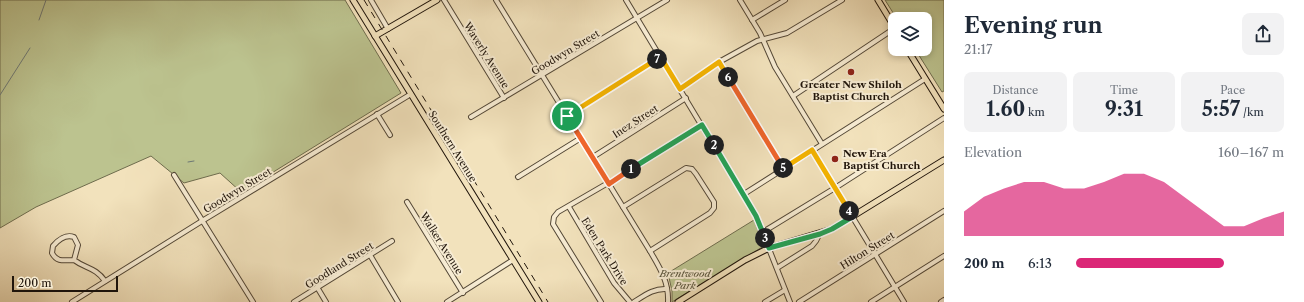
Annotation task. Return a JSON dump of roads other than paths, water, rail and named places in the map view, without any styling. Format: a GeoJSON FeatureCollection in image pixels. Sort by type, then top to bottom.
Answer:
{"type":"FeatureCollection","features":[{"type":"Feature","properties":{"kind":"main road","name":"Southern Avenue"},"geometry":{"type":"LineString","coordinates":[[353,0],[539,302]]}},
{"type":"Feature","properties":{"kind":"main road"},"geometry":{"type":"LineString","coordinates":[[375,36],[437,0]]}},
{"type":"Feature","properties":{"kind":"main road"},"geometry":{"type":"LineString","coordinates":[[878,0],[888,16]]}},
{"type":"Feature","properties":{"kind":"main road"},"geometry":{"type":"LineString","coordinates":[[911,56],[944,109]]}},
{"type":"Feature","properties":{"kind":"main road"},"geometry":{"type":"LineString","coordinates":[[678,302],[745,260],[769,248],[820,234],[832,229],[944,160]]}},
{"type":"Feature","properties":{"kind":"street"},"geometry":{"type":"LineString","coordinates":[[370,0],[388,29]]}},
{"type":"Feature","properties":{"kind":"street","name":"Waverly Avenue"},"geometry":{"type":"LineString","coordinates":[[444,0],[504,98]]}},
{"type":"Feature","properties":{"kind":"street"},"geometry":{"type":"LineString","coordinates":[[496,0],[662,271],[667,289],[668,302]]}},
{"type":"Feature","properties":{"kind":"street"},"geometry":{"type":"LineString","coordinates":[[626,0],[756,216],[790,302]]}},
{"type":"Feature","properties":{"kind":"street","name":"Goodwyn Street"},"geometry":{"type":"LineString","coordinates":[[472,117],[667,0]]}},
{"type":"Feature","properties":{"kind":"street"},"geometry":{"type":"LineString","coordinates":[[740,0],[763,39],[772,61],[822,144]]}},
{"type":"Feature","properties":{"kind":"street"},"geometry":{"type":"LineString","coordinates":[[752,20],[785,0]]}},
{"type":"Feature","properties":{"kind":"street"},"geometry":{"type":"LineString","coordinates":[[680,89],[719,62],[757,41],[777,37],[787,33],[842,0]]}},
{"type":"Feature","properties":{"kind":"street"},"geometry":{"type":"LineString","coordinates":[[793,96],[888,33]]}},
{"type":"Feature","properties":{"kind":"street"},"geometry":{"type":"LineString","coordinates":[[567,116],[660,56]]}},
{"type":"Feature","properties":{"kind":"street"},"geometry":{"type":"LineString","coordinates":[[719,62],[784,168]]}},
{"type":"Feature","properties":{"kind":"street"},"geometry":{"type":"LineString","coordinates":[[744,194],[925,79]]}},
{"type":"Feature","properties":{"kind":"street","name":"Goodwyn Street"},"geometry":{"type":"LineString","coordinates":[[72,302],[203,220],[411,94]]}},
{"type":"Feature","properties":{"kind":"street","name":"Inez Street"},"geometry":{"type":"LineString","coordinates":[[593,157],[686,98]]}},
{"type":"Feature","properties":{"kind":"street"},"geometry":{"type":"LineString","coordinates":[[377,114],[390,136]]}},
{"type":"Feature","properties":{"kind":"street"},"geometry":{"type":"LineString","coordinates":[[763,232],[944,118]]}},
{"type":"Feature","properties":{"kind":"street"},"geometry":{"type":"LineString","coordinates":[[601,302],[553,224],[555,216],[558,212],[569,207],[702,125]]}},
{"type":"Feature","properties":{"kind":"street"},"geometry":{"type":"LineString","coordinates":[[518,177],[581,138]]}},
{"type":"Feature","properties":{"kind":"street"},"geometry":{"type":"LineString","coordinates":[[812,150],[904,302]]}},
{"type":"Feature","properties":{"kind":"street"},"geometry":{"type":"LineString","coordinates":[[623,207],[681,170],[688,168],[696,174],[714,202],[714,208],[710,213],[650,251]]}},
{"type":"Feature","properties":{"kind":"street"},"geometry":{"type":"LineString","coordinates":[[174,175],[253,302]]}},
{"type":"Feature","properties":{"kind":"street","name":"Walker Avenue"},"geometry":{"type":"LineString","coordinates":[[407,202],[463,293]]}},
{"type":"Feature","properties":{"kind":"street","name":"Eden Park Drive"},"geometry":{"type":"LineString","coordinates":[[569,207],[614,283],[630,302]]}},
{"type":"Feature","properties":{"kind":"street","name":"Hilton Street"},"geometry":{"type":"LineString","coordinates":[[799,302],[944,211]]}},
{"type":"Feature","properties":{"kind":"street"},"geometry":{"type":"LineString","coordinates":[[777,268],[812,246],[820,234]]}},
{"type":"Feature","properties":{"kind":"street"},"geometry":{"type":"LineString","coordinates":[[74,260],[78,245],[74,237],[65,237],[53,246],[52,253],[57,260],[74,260],[97,271],[105,281]]}},
{"type":"Feature","properties":{"kind":"street","name":"Goodland Street"},"geometry":{"type":"LineString","coordinates":[[294,302],[392,241]]}},
{"type":"Feature","properties":{"kind":"street"},"geometry":{"type":"LineString","coordinates":[[370,255],[398,302]]}},
{"type":"Feature","properties":{"kind":"street"},"geometry":{"type":"LineString","coordinates":[[872,302],[944,256]]}},
{"type":"Feature","properties":{"kind":"street"},"geometry":{"type":"LineString","coordinates":[[447,302],[513,260]]}},
{"type":"Feature","properties":{"kind":"street"},"geometry":{"type":"LineString","coordinates":[[317,287],[326,302]]}},
{"type":"Feature","properties":{"kind":"street"},"geometry":{"type":"LineString","coordinates":[[634,302],[652,291],[661,288],[667,289]]}},
{"type":"Feature","properties":{"kind":"street"},"geometry":{"type":"LineString","coordinates":[[765,302],[785,290]]}},
{"type":"Feature","properties":{"kind":"street"},"geometry":{"type":"LineString","coordinates":[[940,302],[944,300]]}},
{"type":"Feature","properties":{"kind":"waterway"},"geometry":{"type":"LineString","coordinates":[[39,20],[46,0]]}},
{"type":"Feature","properties":{"kind":"waterway"},"geometry":{"type":"LineString","coordinates":[[0,95],[30,48]]}},
{"type":"Feature","properties":{"kind":"waterway"},"geometry":{"type":"LineString","coordinates":[[188,162],[194,161]]}},
{"type":"Feature","properties":{"kind":"railway"},"geometry":{"type":"LineString","coordinates":[[364,0],[548,302]]}},
{"type":"Feature","properties":{"kind":"place","name":"Greater New Shiloh Baptist Church"},"geometry":{"type":"Point","coordinates":[851,72]}},
{"type":"Feature","properties":{"kind":"place","name":"New Era Baptist Church"},"geometry":{"type":"Point","coordinates":[835,159]}},
{"type":"Feature","properties":{"kind":"park label","name":"Brentwood Park"},"geometry":{"type":"Point","coordinates":[685,278]}}]}
